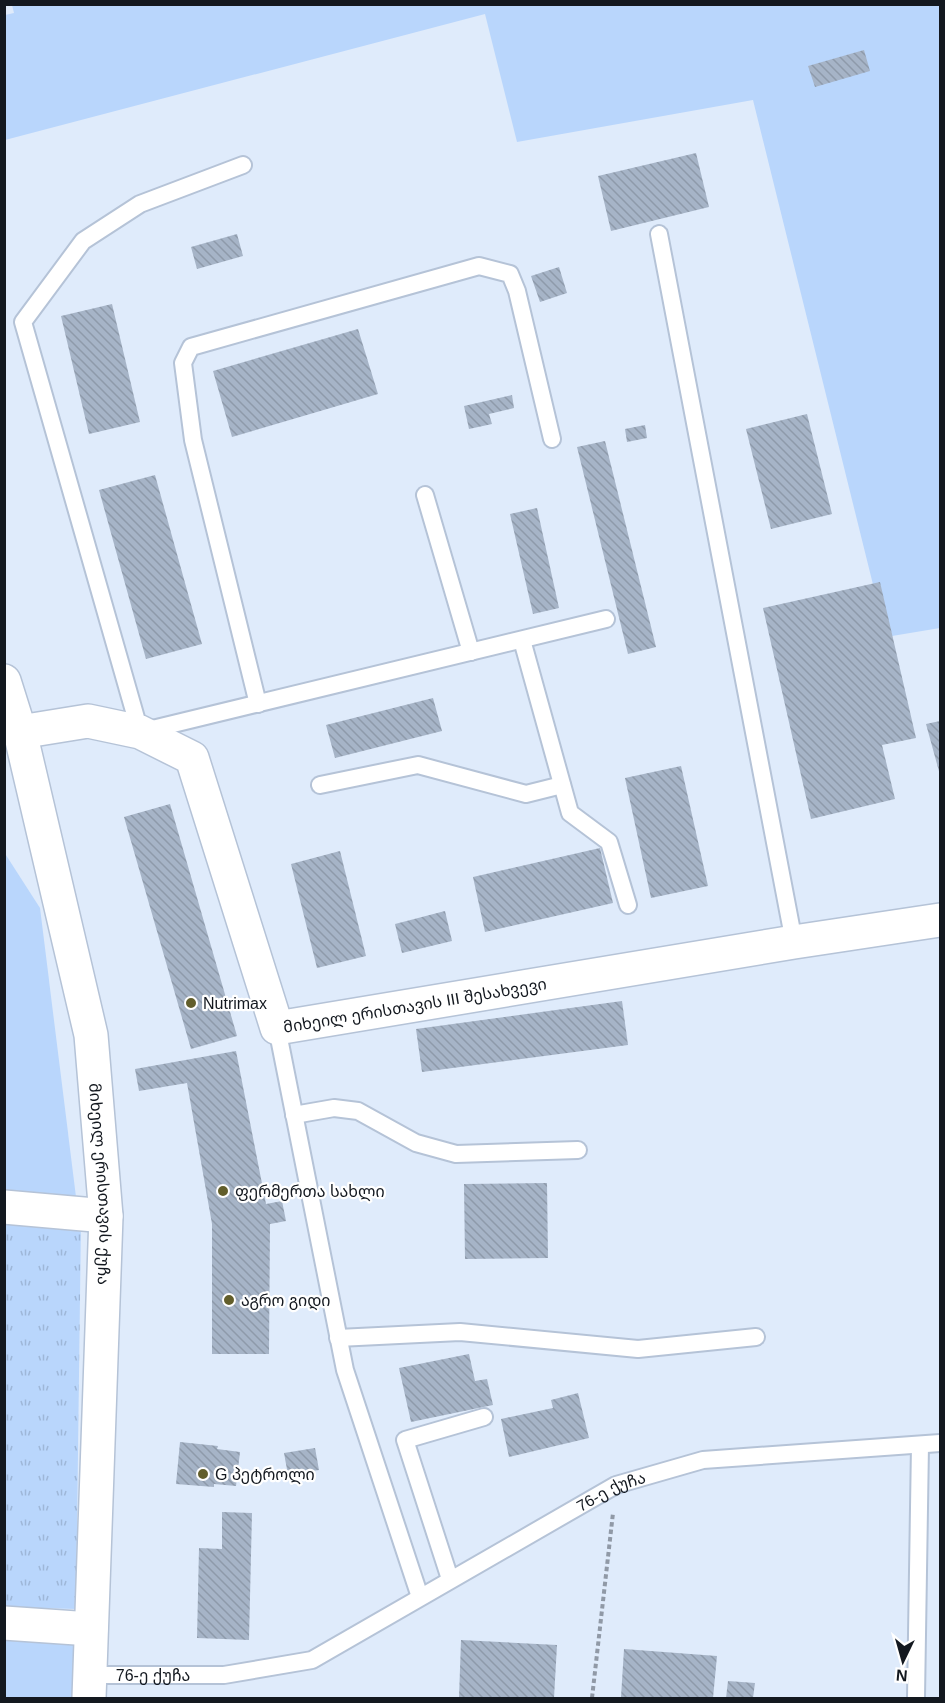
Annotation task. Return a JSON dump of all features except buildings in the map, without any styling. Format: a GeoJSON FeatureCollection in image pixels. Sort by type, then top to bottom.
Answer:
{"type":"FeatureCollection","features":[{"type":"Feature","properties":{"kind":"street","name":"მიხეილ ერისთავის ქუჩა"},"geometry":{"type":"LineString","coordinates":[[4,681],[20,732],[91,1035],[106,1216],[89,1687]]}},
{"type":"Feature","properties":{"kind":"street","name":"მიხეილ ერისთავის III შესახვევი"},"geometry":{"type":"LineString","coordinates":[[20,732],[88,721],[140,732],[192,758],[277,1028],[940,920]]}},
{"type":"Feature","properties":{"kind":"street"},"geometry":{"type":"LineString","coordinates":[[4,1207],[106,1216]]}},
{"type":"Feature","properties":{"kind":"street"},"geometry":{"type":"LineString","coordinates":[[4,1623],[91,1629]]}},
{"type":"Feature","properties":{"kind":"lane"},"geometry":{"type":"LineString","coordinates":[[243,165],[140,204],[83,242],[23,322],[140,732],[606,619]]}},
{"type":"Feature","properties":{"kind":"lane"},"geometry":{"type":"LineString","coordinates":[[658,234],[794,942]]}},
{"type":"Feature","properties":{"kind":"lane"},"geometry":{"type":"LineString","coordinates":[[258,704],[193,440],[183,363],[191,347],[479,266],[510,274],[517,291],[552,439]]}},
{"type":"Feature","properties":{"kind":"lane"},"geometry":{"type":"LineString","coordinates":[[425,495],[471,652]]}},
{"type":"Feature","properties":{"kind":"lane"},"geometry":{"type":"LineString","coordinates":[[522,640],[570,813],[609,842],[628,905]]}},
{"type":"Feature","properties":{"kind":"lane"},"geometry":{"type":"LineString","coordinates":[[320,785],[418,765],[526,794],[562,785]]}},
{"type":"Feature","properties":{"kind":"lane"},"geometry":{"type":"LineString","coordinates":[[277,1028],[345,1370],[420,1597]]}},
{"type":"Feature","properties":{"kind":"lane"},"geometry":{"type":"LineString","coordinates":[[294,1115],[334,1108],[358,1111],[416,1143],[456,1154],[578,1150]]}},
{"type":"Feature","properties":{"kind":"lane"},"geometry":{"type":"LineString","coordinates":[[338,1338],[460,1332],[638,1349],[756,1337]]}},
{"type":"Feature","properties":{"kind":"lane"},"geometry":{"type":"LineString","coordinates":[[450,1579],[405,1440],[484,1417]]}},
{"type":"Feature","properties":{"kind":"lane","name":"76-ე ქუჩა"},"geometry":{"type":"LineString","coordinates":[[89,1687],[224,1675],[312,1660],[616,1485],[703,1460],[940,1443]]}},
{"type":"Feature","properties":{"kind":"lane"},"geometry":{"type":"LineString","coordinates":[[916,1698],[920,1445]]}},
{"type":"Feature","properties":{"kind":"path"},"geometry":{"type":"LineString","coordinates":[[592,1698],[616,1485]]}},
{"type":"Feature","properties":{"kind":"green space"},"geometry":{"type":"Polygon","coordinates":[[[12,5],[940,5],[940,628],[886,637],[753,100],[517,142],[485,14],[5,140],[5,15],[14,13],[12,5]]]}},
{"type":"Feature","properties":{"kind":"green space"},"geometry":{"type":"Polygon","coordinates":[[[4,852],[40,908],[78,1213],[5,1207],[4,852]]]}},
{"type":"Feature","properties":{"kind":"green space"},"geometry":{"type":"Polygon","coordinates":[[[5,1216],[81,1220],[76,1609],[5,1607],[5,1216]]]}},
{"type":"Feature","properties":{"kind":"green space"},"geometry":{"type":"Polygon","coordinates":[[[4,1635],[76,1640],[74,1698],[5,1698],[4,1635]]]}},
{"type":"Feature","properties":{"kind":"place","name":"Nutrimax"},"geometry":{"type":"Point","coordinates":[191,1003]}},
{"type":"Feature","properties":{"kind":"place","name":"ფერმერთა სახლი"},"geometry":{"type":"Point","coordinates":[223,1191]}},
{"type":"Feature","properties":{"kind":"place","name":"აგრო გიდი"},"geometry":{"type":"Point","coordinates":[229,1300]}},
{"type":"Feature","properties":{"kind":"place","name":"G პეტროლი"},"geometry":{"type":"Point","coordinates":[203,1474]}}]}
